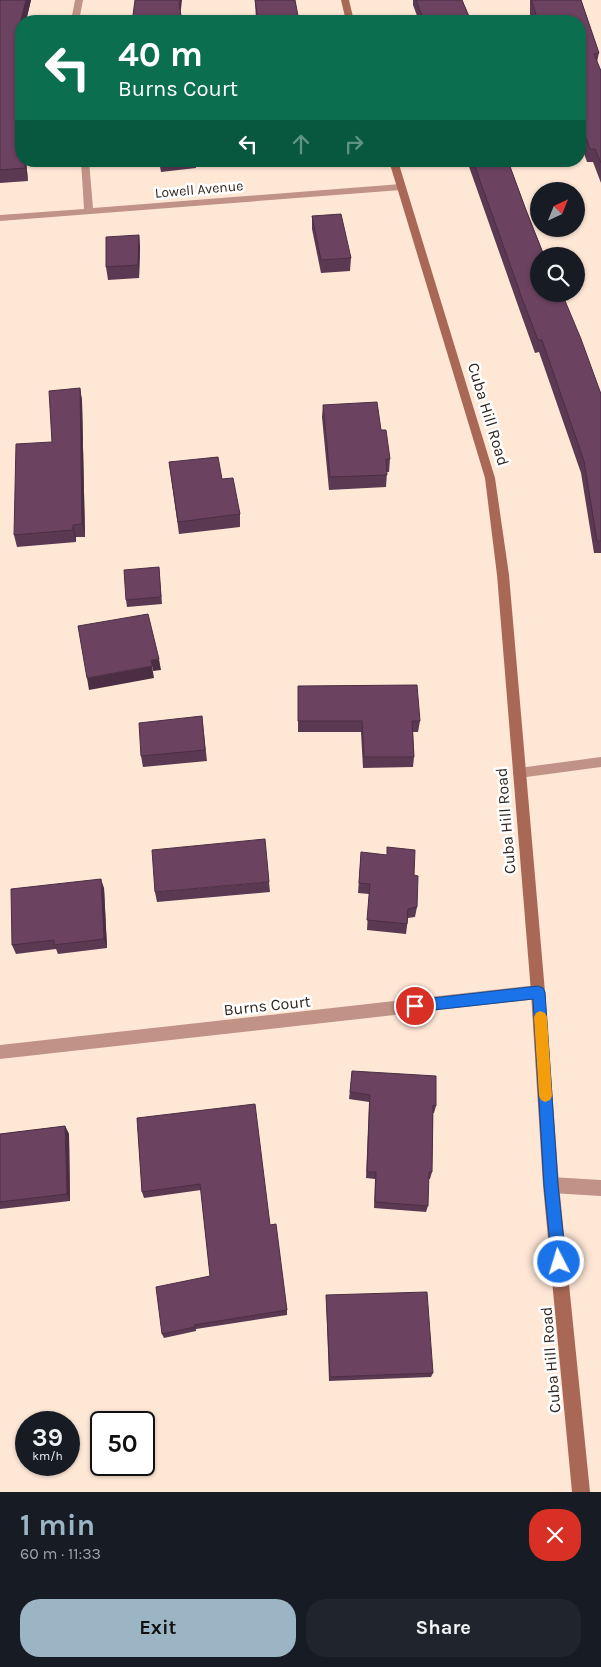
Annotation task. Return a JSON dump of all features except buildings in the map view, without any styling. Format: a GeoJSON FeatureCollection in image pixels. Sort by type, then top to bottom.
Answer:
{"type":"FeatureCollection","features":[{"type":"Feature","properties":{"kind":"main road"},"geometry":{"type":"LineString","coordinates":[[345,0],[349,15]]}},
{"type":"Feature","properties":{"kind":"main road","name":"Cuba Hill Road"},"geometry":{"type":"LineString","coordinates":[[395,167],[490,478],[503,575],[518,773],[538,992],[551,1185],[581,1492]]}},
{"type":"Feature","properties":{"kind":"street"},"geometry":{"type":"LineString","coordinates":[[76,15],[79,0]]}},
{"type":"Feature","properties":{"kind":"street"},"geometry":{"type":"LineString","coordinates":[[85,167],[89,212]]}},
{"type":"Feature","properties":{"kind":"street","name":"Lowell Avenue"},"geometry":{"type":"LineString","coordinates":[[0,218],[401,187]]}},
{"type":"Feature","properties":{"kind":"street"},"geometry":{"type":"LineString","coordinates":[[518,773],[601,762]]}},
{"type":"Feature","properties":{"kind":"street","name":"Burns Court"},"geometry":{"type":"LineString","coordinates":[[0,1052],[538,992]]}},
{"type":"Feature","properties":{"kind":"street"},"geometry":{"type":"LineString","coordinates":[[551,1185],[601,1188]]}},
{"type":"Feature","properties":{"kind":"slow traffic"},"geometry":{"type":"LineString","coordinates":[[540,1017],[545,1096]]}},
{"type":"Feature","properties":{"kind":"route"},"geometry":{"type":"LineString","coordinates":[[415,1006],[538,992],[551,1185],[559,1262]]}}]}
